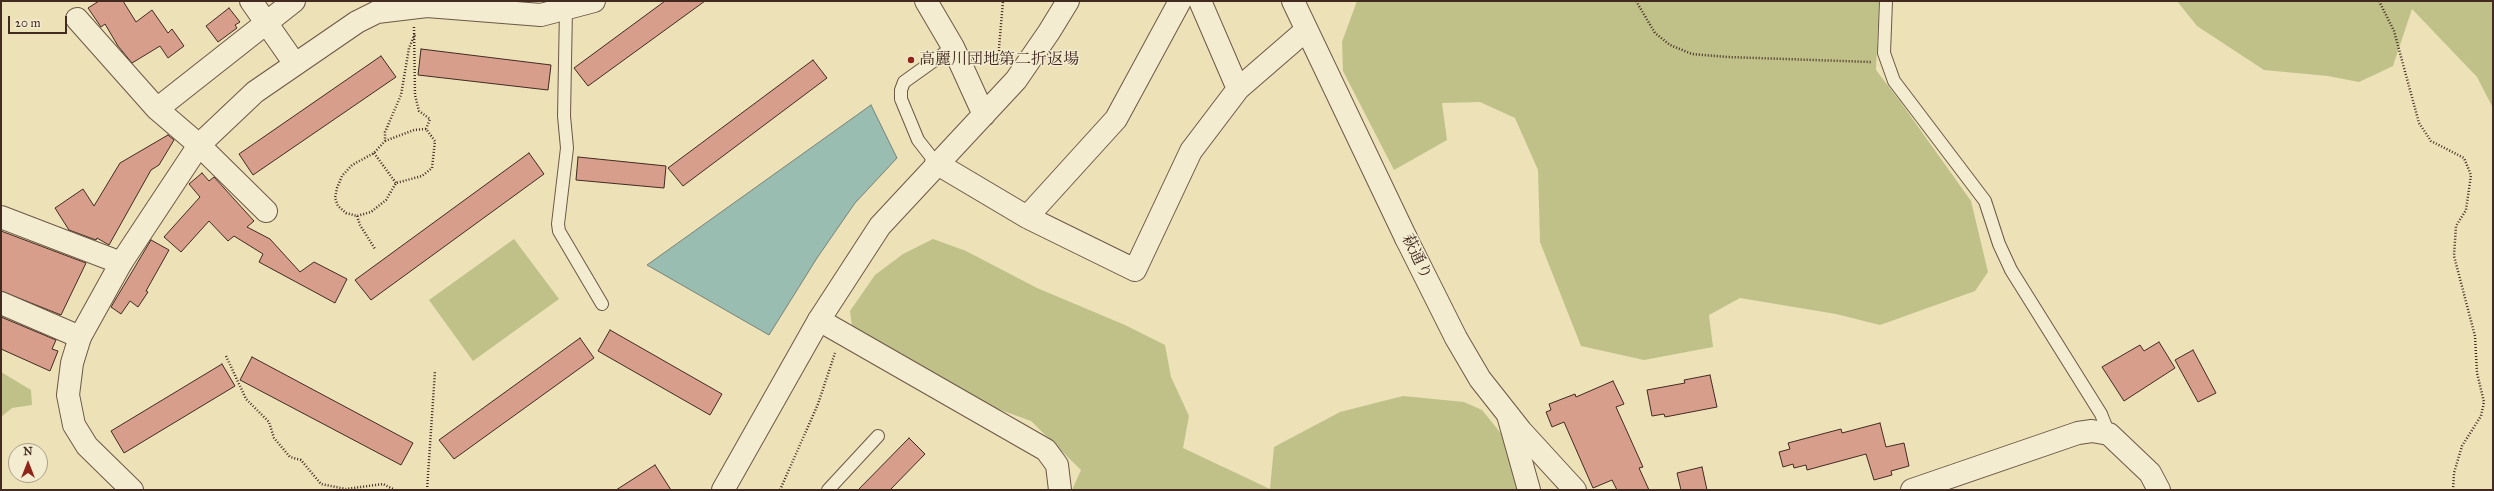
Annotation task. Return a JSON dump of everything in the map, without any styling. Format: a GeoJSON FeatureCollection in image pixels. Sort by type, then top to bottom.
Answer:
{"type":"FeatureCollection","features":[{"type":"Feature","properties":{"kind":"street"},"geometry":{"type":"LineString","coordinates":[[251,1],[295,64]]}},
{"type":"Feature","properties":{"kind":"street"},"geometry":{"type":"LineString","coordinates":[[157,109],[294,1]]}},
{"type":"Feature","properties":{"kind":"street"},"geometry":{"type":"LineString","coordinates":[[132,490],[87,446],[74,425],[68,395],[72,363],[80,337],[121,263],[199,145],[256,92],[357,22],[377,12],[427,6],[566,9],[594,1]]}},
{"type":"Feature","properties":{"kind":"street"},"geometry":{"type":"LineString","coordinates":[[926,1],[953,47],[984,115]]}},
{"type":"Feature","properties":{"kind":"street"},"geometry":{"type":"LineString","coordinates":[[722,490],[819,320],[880,226],[936,163],[984,115],[1016,80],[1068,1]]}},
{"type":"Feature","properties":{"kind":"street"},"geometry":{"type":"LineString","coordinates":[[1027,216],[1116,119],[1180,1]]}},
{"type":"Feature","properties":{"kind":"street"},"geometry":{"type":"LineString","coordinates":[[1200,1],[1238,90]]}},
{"type":"Feature","properties":{"kind":"street","name":"萩通り"},"geometry":{"type":"LineString","coordinates":[[1293,1],[1305,31],[1456,338],[1480,379],[1508,415],[1576,490]]}},
{"type":"Feature","properties":{"kind":"street"},"geometry":{"type":"LineString","coordinates":[[77,19],[157,109],[199,145],[266,211]]}},
{"type":"Feature","properties":{"kind":"street"},"geometry":{"type":"LineString","coordinates":[[936,163],[1027,216],[1134,270],[1191,151],[1238,90],[1305,31]]}},
{"type":"Feature","properties":{"kind":"street"},"geometry":{"type":"LineString","coordinates":[[1,217],[121,263]]}},
{"type":"Feature","properties":{"kind":"street"},"geometry":{"type":"LineString","coordinates":[[1,303],[80,337]]}},
{"type":"Feature","properties":{"kind":"street"},"geometry":{"type":"LineString","coordinates":[[819,320],[1046,450],[1057,465],[1060,490]]}},
{"type":"Feature","properties":{"kind":"street"},"geometry":{"type":"LineString","coordinates":[[1508,415],[1529,490]]}},
{"type":"Feature","properties":{"kind":"street"},"geometry":{"type":"LineString","coordinates":[[1912,490],[2078,433],[2092,431],[2109,434],[2150,473],[2159,490]]}},
{"type":"Feature","properties":{"kind":"lane"},"geometry":{"type":"LineString","coordinates":[[1886,1],[1884,53],[1894,81],[1985,201],[1999,244],[2011,270],[2101,414],[2109,434]]}},
{"type":"Feature","properties":{"kind":"lane"},"geometry":{"type":"LineString","coordinates":[[566,9],[564,116],[567,148],[558,224],[559,231],[602,304]]}},
{"type":"Feature","properties":{"kind":"lane"},"geometry":{"type":"LineString","coordinates":[[936,163],[918,140],[902,99],[902,90],[904,82],[953,47]]}},
{"type":"Feature","properties":{"kind":"lane"},"geometry":{"type":"LineString","coordinates":[[828,490],[878,436]]}},
{"type":"Feature","properties":{"kind":"path"},"geometry":{"type":"LineString","coordinates":[[1000,71],[999,48],[1003,1]]}},
{"type":"Feature","properties":{"kind":"path"},"geometry":{"type":"LineString","coordinates":[[1636,1],[1655,33],[1670,45],[1692,54],[1728,57],[1887,62]]}},
{"type":"Feature","properties":{"kind":"path"},"geometry":{"type":"LineString","coordinates":[[2379,1],[2394,31],[2419,123],[2430,141],[2464,158],[2471,175],[2466,210],[2456,226],[2454,256],[2475,336],[2477,373],[2484,402],[2481,416],[2462,446],[2454,473],[2453,490]]}},
{"type":"Feature","properties":{"kind":"path"},"geometry":{"type":"LineString","coordinates":[[414,7],[415,95],[419,111],[430,119],[426,129]]}},
{"type":"Feature","properties":{"kind":"path"},"geometry":{"type":"LineString","coordinates":[[385,141],[385,132],[401,95],[409,48],[415,34]]}},
{"type":"Feature","properties":{"kind":"path"},"geometry":{"type":"LineString","coordinates":[[426,129],[435,141],[432,168],[422,176],[396,182],[386,200],[371,212],[357,216],[346,213],[338,206],[336,198],[337,188],[342,176],[352,165],[374,153],[385,141],[414,130],[426,129]]}},
{"type":"Feature","properties":{"kind":"path"},"geometry":{"type":"LineString","coordinates":[[374,153],[396,182]]}},
{"type":"Feature","properties":{"kind":"path"},"geometry":{"type":"LineString","coordinates":[[357,216],[360,225],[375,248]]}},
{"type":"Feature","properties":{"kind":"path"},"geometry":{"type":"LineString","coordinates":[[780,490],[818,404],[835,351]]}},
{"type":"Feature","properties":{"kind":"path"},"geometry":{"type":"LineString","coordinates":[[226,356],[246,399],[269,422],[274,438],[290,457],[301,460],[321,484],[346,489],[383,484],[395,490]]}},
{"type":"Feature","properties":{"kind":"path"},"geometry":{"type":"LineString","coordinates":[[427,490],[434,418],[435,371]]}},
{"type":"Feature","properties":{"kind":"green space"},"geometry":{"type":"Polygon","coordinates":[[[1357,1],[1879,1],[1876,70],[1971,201],[1988,272],[1975,291],[1880,325],[1836,314],[1740,298],[1709,315],[1713,347],[1644,360],[1581,346],[1540,242],[1538,170],[1515,118],[1480,102],[1442,103],[1447,140],[1394,170],[1343,71],[1342,42],[1357,1]]]}},
{"type":"Feature","properties":{"kind":"green space"},"geometry":{"type":"Polygon","coordinates":[[[2177,1],[2493,1],[2493,108],[2477,77],[2412,9],[2393,66],[2359,82],[2328,76],[2264,70],[2197,26],[2177,1]]]}},
{"type":"Feature","properties":{"kind":"green space"},"geometry":{"type":"Polygon","coordinates":[[[514,239],[559,299],[473,361],[429,300],[514,239]]]}},
{"type":"Feature","properties":{"kind":"green space"},"geometry":{"type":"Polygon","coordinates":[[[933,239],[966,251],[1037,288],[1125,325],[1165,345],[1171,377],[1189,416],[1183,448],[1270,489],[1274,447],[1340,412],[1403,396],[1464,402],[1482,410],[1512,447],[1520,490],[1072,490],[1081,470],[1031,421],[962,396],[852,326],[850,311],[875,275],[903,254],[933,239]]]}},
{"type":"Feature","properties":{"kind":"green space"},"geometry":{"type":"Polygon","coordinates":[[[1,372],[31,390],[32,405],[12,408],[1,417],[1,372]]]}},
{"type":"Feature","properties":{"kind":"water"},"geometry":{"type":"Polygon","coordinates":[[[871,105],[897,158],[855,203],[817,258],[769,335],[647,265],[871,105]]]}},
{"type":"Feature","properties":{"kind":"building"},"geometry":{"type":"Polygon","coordinates":[[[99,1],[123,1],[136,22],[152,10],[168,33],[172,29],[184,46],[168,58],[160,46],[132,63],[118,46],[105,24],[101,27],[88,8],[99,1]]]}},
{"type":"Feature","properties":{"kind":"building"},"geometry":{"type":"Polygon","coordinates":[[[665,1],[705,1],[588,86],[574,68],[665,1]]]}},
{"type":"Feature","properties":{"kind":"building"},"geometry":{"type":"Polygon","coordinates":[[[229,8],[240,22],[235,25],[237,28],[218,42],[206,26],[229,8]]]}},
{"type":"Feature","properties":{"kind":"building"},"geometry":{"type":"Polygon","coordinates":[[[421,49],[551,65],[548,90],[418,75],[421,49]]]}},
{"type":"Feature","properties":{"kind":"building"},"geometry":{"type":"Polygon","coordinates":[[[381,56],[396,77],[253,175],[239,154],[381,56]]]}},
{"type":"Feature","properties":{"kind":"building"},"geometry":{"type":"Polygon","coordinates":[[[813,60],[827,78],[683,186],[668,168],[813,60]]]}},
{"type":"Feature","properties":{"kind":"building"},"geometry":{"type":"Polygon","coordinates":[[[168,135],[174,140],[159,165],[151,170],[109,245],[97,238],[96,240],[69,230],[55,208],[83,189],[94,206],[120,163],[168,135]]]}},
{"type":"Feature","properties":{"kind":"building"},"geometry":{"type":"Polygon","coordinates":[[[529,153],[544,174],[371,300],[355,280],[529,153]]]}},
{"type":"Feature","properties":{"kind":"building"},"geometry":{"type":"Polygon","coordinates":[[[578,157],[666,166],[664,188],[576,180],[578,157]]]}},
{"type":"Feature","properties":{"kind":"building"},"geometry":{"type":"Polygon","coordinates":[[[202,173],[209,181],[214,177],[254,221],[247,227],[270,239],[300,272],[314,262],[347,279],[335,303],[259,262],[263,254],[234,236],[228,241],[209,221],[181,252],[164,237],[200,197],[189,184],[202,173]]]}},
{"type":"Feature","properties":{"kind":"building"},"geometry":{"type":"Polygon","coordinates":[[[1,231],[86,263],[61,315],[1,291],[1,231]]]}},
{"type":"Feature","properties":{"kind":"building"},"geometry":{"type":"Polygon","coordinates":[[[151,240],[169,250],[146,291],[148,292],[138,307],[130,301],[121,314],[111,307],[151,240]]]}},
{"type":"Feature","properties":{"kind":"building"},"geometry":{"type":"Polygon","coordinates":[[[1,317],[56,340],[52,349],[58,351],[50,371],[1,349],[1,317]]]}},
{"type":"Feature","properties":{"kind":"building"},"geometry":{"type":"Polygon","coordinates":[[[610,330],[722,394],[710,415],[598,351],[610,330]]]}},
{"type":"Feature","properties":{"kind":"building"},"geometry":{"type":"Polygon","coordinates":[[[580,338],[594,358],[454,459],[439,440],[580,338]]]}},
{"type":"Feature","properties":{"kind":"building"},"geometry":{"type":"Polygon","coordinates":[[[2159,342],[2175,368],[2124,401],[2102,367],[2140,345],[2144,351],[2159,342]]]}},
{"type":"Feature","properties":{"kind":"building"},"geometry":{"type":"Polygon","coordinates":[[[2193,350],[2216,393],[2198,402],[2175,360],[2193,350]]]}},
{"type":"Feature","properties":{"kind":"building"},"geometry":{"type":"Polygon","coordinates":[[[252,357],[413,443],[401,465],[240,380],[252,357]]]}},
{"type":"Feature","properties":{"kind":"building"},"geometry":{"type":"Polygon","coordinates":[[[222,364],[235,386],[124,453],[111,431],[222,364]]]}},
{"type":"Feature","properties":{"kind":"building"},"geometry":{"type":"Polygon","coordinates":[[[1710,375],[1717,407],[1665,417],[1664,414],[1652,416],[1647,390],[1685,383],[1684,380],[1710,375]]]}},
{"type":"Feature","properties":{"kind":"building"},"geometry":{"type":"Polygon","coordinates":[[[1613,381],[1624,404],[1616,407],[1643,467],[1639,468],[1649,490],[1617,490],[1612,480],[1593,488],[1564,422],[1552,427],[1546,412],[1551,410],[1549,404],[1575,394],[1576,397],[1613,381]]]}},
{"type":"Feature","properties":{"kind":"building"},"geometry":{"type":"Polygon","coordinates":[[[1880,423],[1886,447],[1904,443],[1909,466],[1891,471],[1892,475],[1874,480],[1866,454],[1807,470],[1806,465],[1794,468],[1793,464],[1783,467],[1779,452],[1790,449],[1788,443],[1841,429],[1842,433],[1880,423]]]}},
{"type":"Feature","properties":{"kind":"building"},"geometry":{"type":"Polygon","coordinates":[[[909,438],[925,454],[890,490],[858,490],[909,438]]]}},
{"type":"Feature","properties":{"kind":"building"},"geometry":{"type":"Polygon","coordinates":[[[655,465],[671,490],[616,490],[655,465]]]}},
{"type":"Feature","properties":{"kind":"building"},"geometry":{"type":"Polygon","coordinates":[[[1702,467],[1707,490],[1681,490],[1677,473],[1702,467]]]}},
{"type":"Feature","properties":{"kind":"place","name":"高麗川団地第二折返場"},"geometry":{"type":"Point","coordinates":[911,60]}}]}
